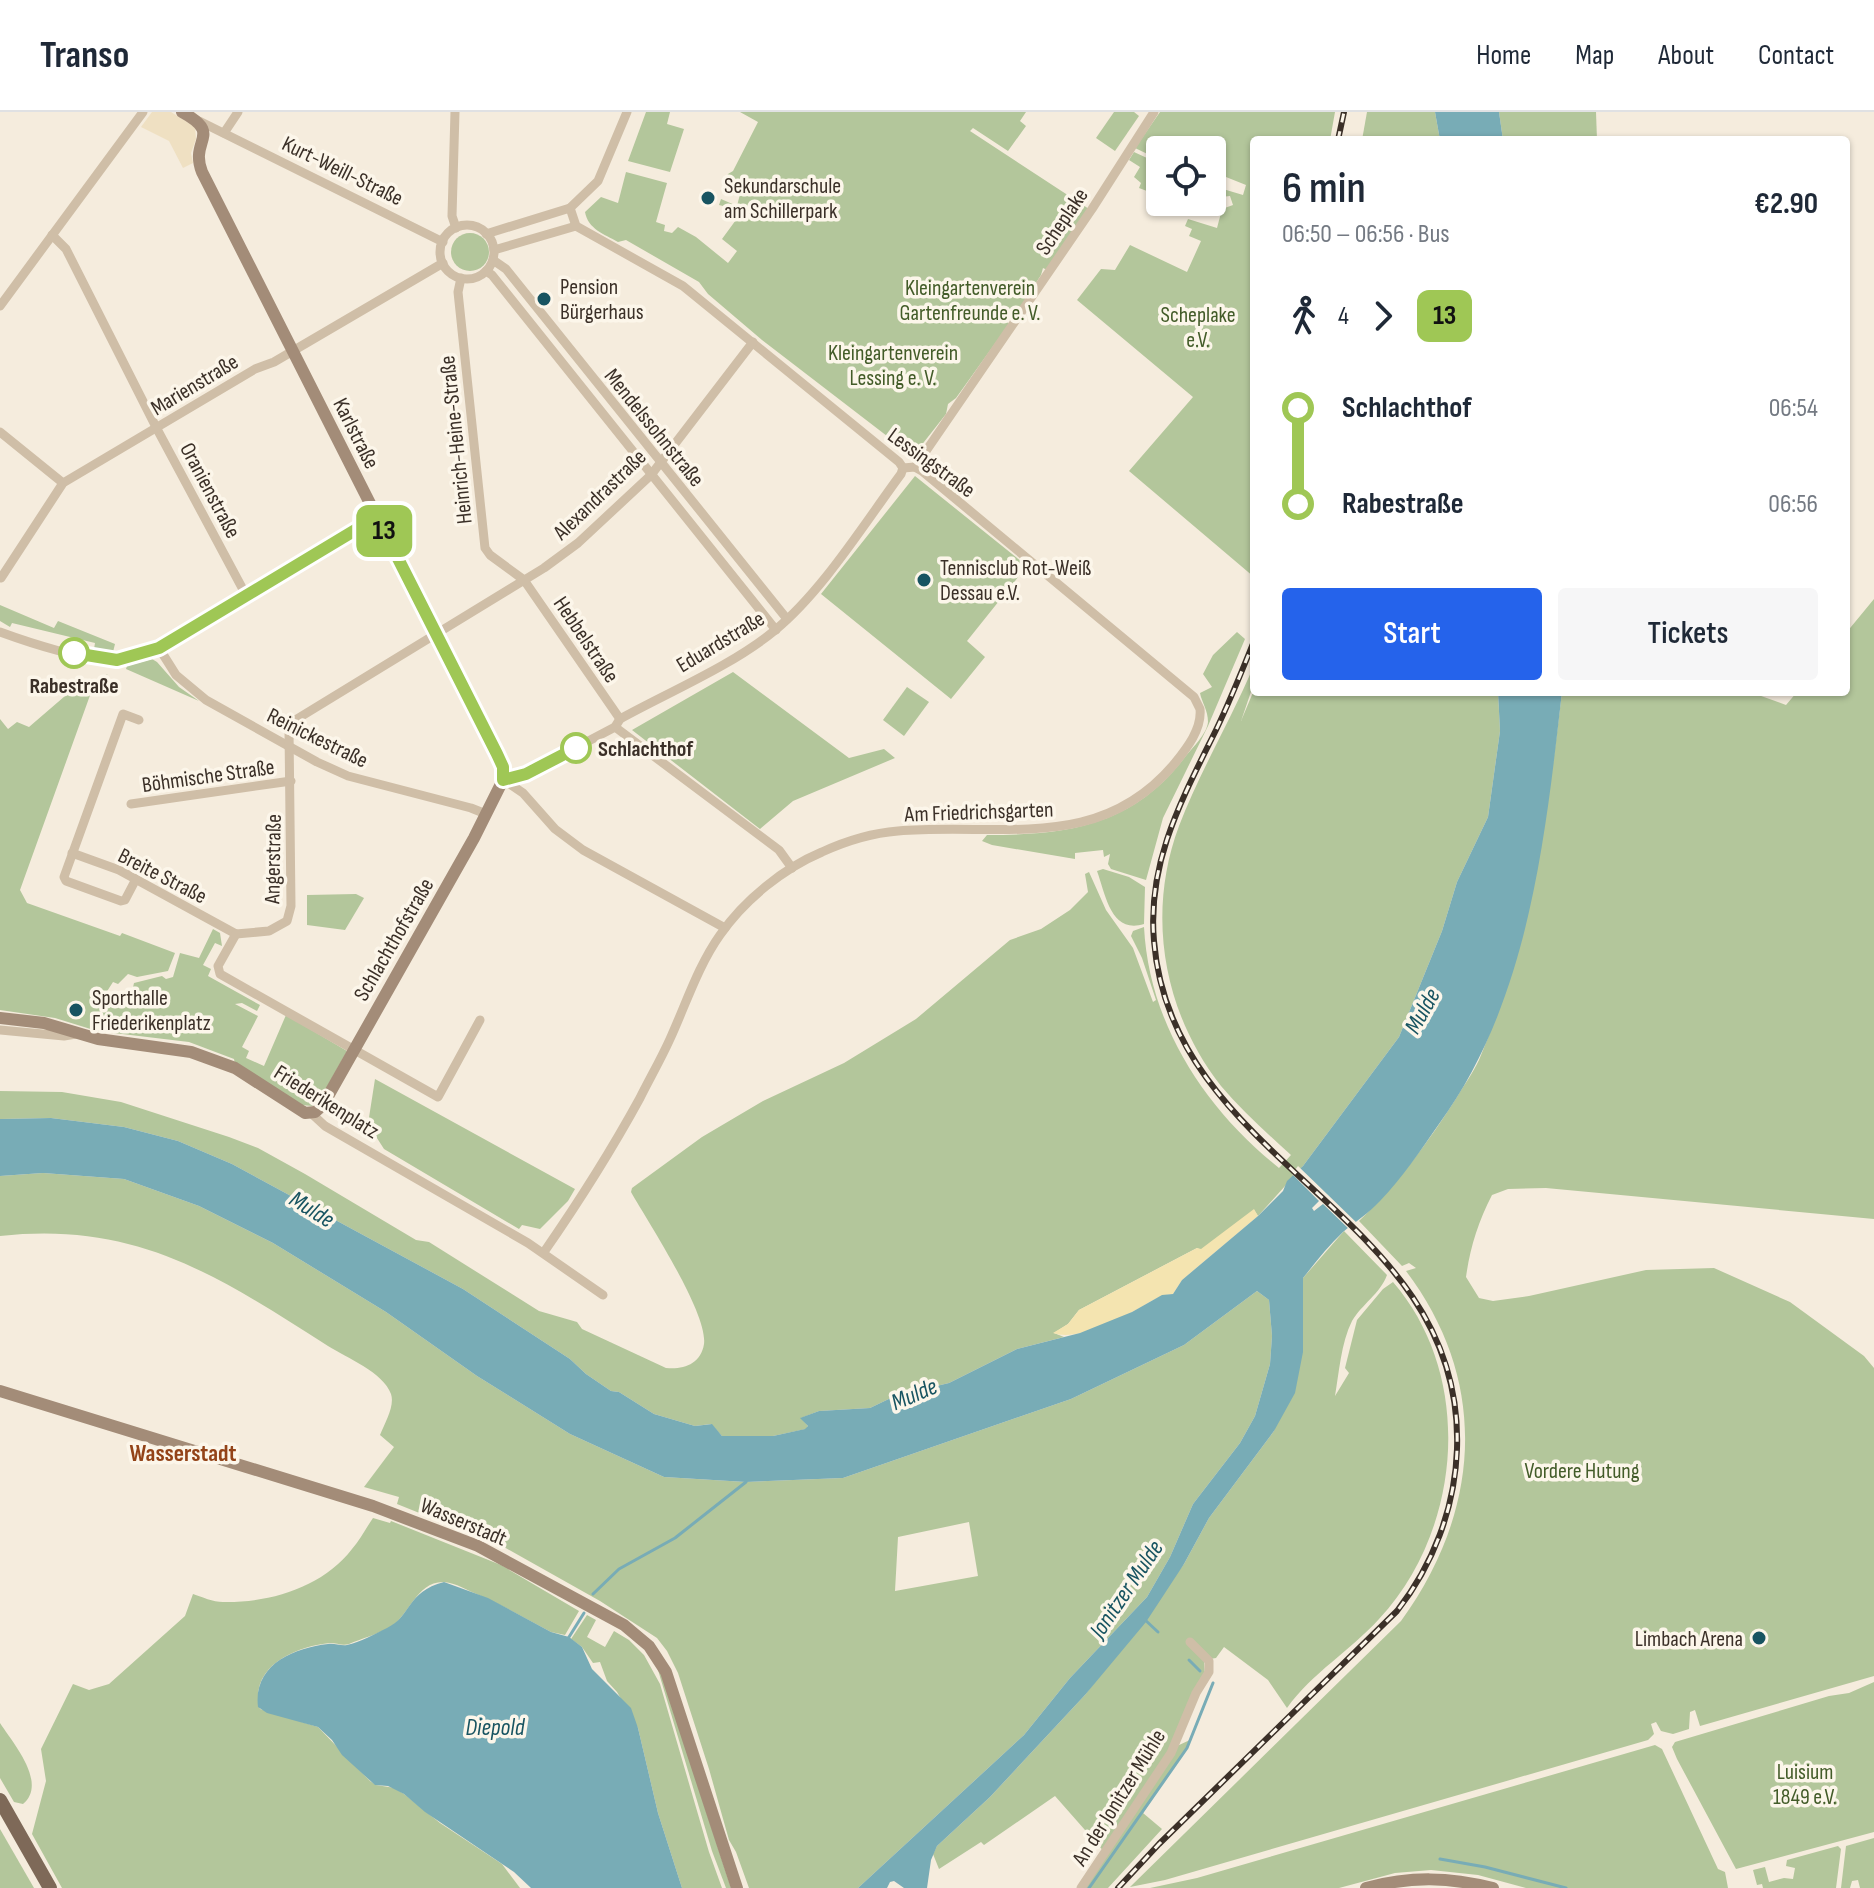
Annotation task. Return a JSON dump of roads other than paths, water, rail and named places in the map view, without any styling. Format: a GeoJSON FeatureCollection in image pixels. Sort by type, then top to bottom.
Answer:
{"type":"FeatureCollection","features":[{"type":"Feature","properties":{"kind":"main road","name":"Kurt-Weill-Straße"},"geometry":{"type":"LineString","coordinates":[[182,112],[199,121]]}},
{"type":"Feature","properties":{"kind":"main road","name":"Karlstraße"},"geometry":{"type":"LineString","coordinates":[[199,121],[204,133],[198,154],[200,167],[502,763],[503,780]]}},
{"type":"Feature","properties":{"kind":"main road","name":"Schlachthofstraße"},"geometry":{"type":"LineString","coordinates":[[312,1114],[323,1105],[503,780]]}},
{"type":"Feature","properties":{"kind":"main road","name":"Friederikenplatz"},"geometry":{"type":"LineString","coordinates":[[0,1018],[44,1023],[76,1034],[202,1055],[235,1068],[296,1109],[312,1114]]}},
{"type":"Feature","properties":{"kind":"main road","name":"Wasserstadt"},"geometry":{"type":"LineString","coordinates":[[0,1391],[396,1513],[501,1557],[624,1625],[649,1646],[672,1686],[737,1888]]}},
{"type":"Feature","properties":{"kind":"main road"},"geometry":{"type":"LineString","coordinates":[[0,1800],[50,1888]]}},
{"type":"Feature","properties":{"kind":"main road"},"geometry":{"type":"LineString","coordinates":[[1366,1888],[1422,1878],[1451,1879],[1493,1888]]}},
{"type":"Feature","properties":{"kind":"street"},"geometry":{"type":"LineString","coordinates":[[0,306],[143,112]]}},
{"type":"Feature","properties":{"kind":"street"},"geometry":{"type":"LineString","coordinates":[[224,133],[238,112]]}},
{"type":"Feature","properties":{"kind":"street"},"geometry":{"type":"LineString","coordinates":[[455,112],[452,216],[456,228]]}},
{"type":"Feature","properties":{"kind":"street"},"geometry":{"type":"LineString","coordinates":[[486,234],[570,208],[598,181],[627,112]]}},
{"type":"Feature","properties":{"kind":"street","name":"Scheplake"},"geometry":{"type":"LineString","coordinates":[[915,467],[1092,209],[1154,112]]}},
{"type":"Feature","properties":{"kind":"street","name":"Kurt-Weill-Straße"},"geometry":{"type":"LineString","coordinates":[[199,121],[443,242]]}},
{"type":"Feature","properties":{"kind":"street"},"geometry":{"type":"LineString","coordinates":[[493,255],[576,226],[570,208]]}},
{"type":"Feature","properties":{"kind":"street"},"geometry":{"type":"LineString","coordinates":[[472,226],[486,234],[493,255],[486,271],[474,278],[461,278],[450,273],[441,255],[443,242],[456,228],[472,226]]}},
{"type":"Feature","properties":{"kind":"street","name":"Lessingstraße"},"geometry":{"type":"LineString","coordinates":[[576,226],[683,286],[903,468],[915,467],[1194,697]]}},
{"type":"Feature","properties":{"kind":"street","name":"Oranienstraße"},"geometry":{"type":"LineString","coordinates":[[52,235],[66,249],[246,595]]}},
{"type":"Feature","properties":{"kind":"street","name":"Mendelssohnstraße"},"geometry":{"type":"LineString","coordinates":[[493,255],[787,619]]}},
{"type":"Feature","properties":{"kind":"street","name":"Marienstraße"},"geometry":{"type":"LineString","coordinates":[[1,578],[63,483],[255,369],[267,365],[443,263]]}},
{"type":"Feature","properties":{"kind":"street","name":"Mendelssohnstraße"},"geometry":{"type":"LineString","coordinates":[[486,271],[776,630]]}},
{"type":"Feature","properties":{"kind":"street","name":"Heinrich-Heine-Straße"},"geometry":{"type":"LineString","coordinates":[[461,278],[458,292],[483,539],[490,555],[524,580]]}},
{"type":"Feature","properties":{"kind":"street","name":"Alexandrastraße"},"geometry":{"type":"LineString","coordinates":[[289,744],[289,730],[299,716],[524,580],[578,543],[651,475],[753,342]]}},
{"type":"Feature","properties":{"kind":"street"},"geometry":{"type":"LineString","coordinates":[[0,432],[63,483]]}},
{"type":"Feature","properties":{"kind":"street","name":"Eduardstraße"},"geometry":{"type":"LineString","coordinates":[[503,780],[526,774],[776,630],[831,567],[903,468]]}},
{"type":"Feature","properties":{"kind":"street"},"geometry":{"type":"LineString","coordinates":[[0,632],[55,649],[107,659],[129,658],[159,648],[377,517]]}},
{"type":"Feature","properties":{"kind":"street","name":"Hebbelstraße"},"geometry":{"type":"LineString","coordinates":[[524,580],[618,723]]}},
{"type":"Feature","properties":{"kind":"street","name":"Reinickestraße"},"geometry":{"type":"LineString","coordinates":[[159,648],[176,675],[206,700],[348,776],[486,814]]}},
{"type":"Feature","properties":{"kind":"street","name":"Am Friedrichsgarten"},"geometry":{"type":"LineString","coordinates":[[544,1252],[633,1110],[706,959],[725,928],[754,897],[792,868],[843,844],[895,831],[1040,830],[1099,817],[1143,794],[1179,757],[1199,722],[1200,707],[1194,697]]}},
{"type":"Feature","properties":{"kind":"street"},"geometry":{"type":"LineString","coordinates":[[136,879],[125,900],[121,901],[66,881],[64,877],[123,714],[139,720]]}},
{"type":"Feature","properties":{"kind":"street"},"geometry":{"type":"LineString","coordinates":[[618,723],[779,850],[792,868]]}},
{"type":"Feature","properties":{"kind":"street","name":"Angerstraße"},"geometry":{"type":"LineString","coordinates":[[236,934],[269,931],[287,921],[291,906],[289,744]]}},
{"type":"Feature","properties":{"kind":"street"},"geometry":{"type":"LineString","coordinates":[[503,780],[523,793],[555,829],[583,850],[725,928]]}},
{"type":"Feature","properties":{"kind":"street","name":"Böhmische Straße"},"geometry":{"type":"LineString","coordinates":[[131,804],[291,781]]}},
{"type":"Feature","properties":{"kind":"street","name":"Breite Straße"},"geometry":{"type":"LineString","coordinates":[[72,853],[119,870],[236,934]]}},
{"type":"Feature","properties":{"kind":"street"},"geometry":{"type":"LineString","coordinates":[[236,934],[218,966],[220,974],[438,1097],[480,1020]]}},
{"type":"Feature","properties":{"kind":"street"},"geometry":{"type":"LineString","coordinates":[[0,1030],[64,1036],[76,1034]]}},
{"type":"Feature","properties":{"kind":"street","name":"Friederikenplatz"},"geometry":{"type":"LineString","coordinates":[[312,1114],[325,1126],[544,1252],[603,1295]]}},
{"type":"Feature","properties":{"kind":"street","name":"An der Jonitzer Mühle"},"geometry":{"type":"LineString","coordinates":[[1081,1888],[1158,1775],[1207,1676],[1209,1661],[1190,1642]]}},
{"type":"Feature","properties":{"kind":"water"},"geometry":{"type":"Polygon","coordinates":[[[1435,112],[1499,112],[1502,136],[1439,136],[1435,112]]]}},
{"type":"Feature","properties":{"kind":"water","name":"Mulde"},"geometry":{"type":"Polygon","coordinates":[[[1498,696],[1562,696],[1548,804],[1528,917],[1494,1025],[1469,1076],[1396,1183],[1371,1210],[1338,1237],[1303,1278],[1303,1352],[1295,1393],[1274,1431],[1209,1518],[1184,1564],[1146,1622],[1085,1695],[990,1797],[937,1846],[931,1860],[927,1888],[904,1888],[894,1881],[887,1888],[858,1888],[1024,1735],[1070,1678],[1147,1597],[1170,1557],[1193,1504],[1240,1443],[1255,1416],[1270,1364],[1272,1336],[1269,1300],[1257,1291],[1184,1345],[1071,1399],[843,1478],[746,1482],[664,1477],[570,1434],[477,1376],[386,1312],[273,1243],[199,1206],[124,1179],[43,1173],[0,1176],[0,1119],[51,1118],[124,1127],[178,1141],[232,1164],[463,1289],[570,1359],[611,1391],[619,1392],[654,1414],[695,1426],[712,1424],[722,1436],[773,1436],[805,1429],[808,1426],[800,1418],[819,1411],[870,1408],[895,1396],[949,1383],[1017,1349],[1080,1333],[1132,1312],[1162,1295],[1173,1294],[1182,1280],[1283,1191],[1287,1181],[1303,1166],[1399,1037],[1442,931],[1457,882],[1488,817],[1500,731],[1498,696]]]}},
{"type":"Feature","properties":{"kind":"water","name":"Diepold"},"geometry":{"type":"Polygon","coordinates":[[[444,1582],[488,1598],[551,1632],[569,1637],[582,1647],[592,1669],[631,1708],[658,1813],[682,1888],[531,1888],[514,1872],[425,1812],[404,1794],[388,1786],[375,1785],[342,1755],[318,1727],[267,1713],[258,1707],[262,1680],[278,1661],[315,1646],[347,1645],[372,1635],[395,1623],[423,1592],[444,1582]]]}},
{"type":"Feature","properties":{"kind":"waterway"},"geometry":{"type":"LineString","coordinates":[[593,1594],[619,1569],[675,1538],[746,1482]]}},
{"type":"Feature","properties":{"kind":"waterway"},"geometry":{"type":"LineString","coordinates":[[569,1637],[584,1613]]}},
{"type":"Feature","properties":{"kind":"waterway"},"geometry":{"type":"LineString","coordinates":[[1143,1618],[1158,1632]]}},
{"type":"Feature","properties":{"kind":"waterway"},"geometry":{"type":"LineString","coordinates":[[1189,1660],[1200,1671]]}},
{"type":"Feature","properties":{"kind":"waterway"},"geometry":{"type":"LineString","coordinates":[[1089,1888],[1187,1748],[1213,1683]]}},
{"type":"Feature","properties":{"kind":"waterway"},"geometry":{"type":"LineString","coordinates":[[1440,1859],[1566,1888]]}},
{"type":"Feature","properties":{"kind":"railway"},"geometry":{"type":"LineString","coordinates":[[1339,136],[1344,112]]}},
{"type":"Feature","properties":{"kind":"railway"},"geometry":{"type":"LineString","coordinates":[[1118,1888],[1397,1611],[1421,1575],[1440,1535],[1455,1471],[1457,1449],[1447,1368],[1416,1302],[1369,1244],[1260,1139],[1210,1083],[1173,1018],[1154,941],[1156,884],[1180,806],[1250,651]]}},
{"type":"Feature","properties":{"kind":"place","name":"Sekundarschule am Schillerpark"},"geometry":{"type":"Point","coordinates":[708,198]}},
{"type":"Feature","properties":{"kind":"place","name":"Pension Bürgerhaus"},"geometry":{"type":"Point","coordinates":[544,299]}},
{"type":"Feature","properties":{"kind":"place","name":"Tennisclub Rot-Weiß Dessau e.V."},"geometry":{"type":"Point","coordinates":[924,580]}},
{"type":"Feature","properties":{"kind":"place","name":"Rabestraße"},"geometry":{"type":"Point","coordinates":[74,653]}},
{"type":"Feature","properties":{"kind":"place","name":"Schlachthof"},"geometry":{"type":"Point","coordinates":[576,748]}},
{"type":"Feature","properties":{"kind":"place","name":"Sporthalle Friederikenplatz"},"geometry":{"type":"Point","coordinates":[76,1010]}},
{"type":"Feature","properties":{"kind":"place","name":"Limbach Arena"},"geometry":{"type":"Point","coordinates":[1759,1638]}},
{"type":"Feature","properties":{"kind":"district","name":"Wasserstadt"},"geometry":{"type":"Point","coordinates":[183,1453]}},
{"type":"Feature","properties":{"kind":"park label","name":"Kleingartenverein Gartenfreunde e. V."},"geometry":{"type":"Point","coordinates":[970,300]}},
{"type":"Feature","properties":{"kind":"park label","name":"Scheplake e.V."},"geometry":{"type":"Point","coordinates":[1198,326]}},
{"type":"Feature","properties":{"kind":"park label","name":"Kleingartenverein Lessing e. V."},"geometry":{"type":"Point","coordinates":[893,364]}},
{"type":"Feature","properties":{"kind":"park label","name":"Vordere Hutung"},"geometry":{"type":"Point","coordinates":[1582,1470]}},
{"type":"Feature","properties":{"kind":"park label","name":"Luisium 1849 e.V."},"geometry":{"type":"Point","coordinates":[1805,1784]}},
{"type":"Feature","properties":{"kind":"water label","name":"Jonitzer Mulde"},"geometry":{"type":"Point","coordinates":[1126,1589]}}]}
